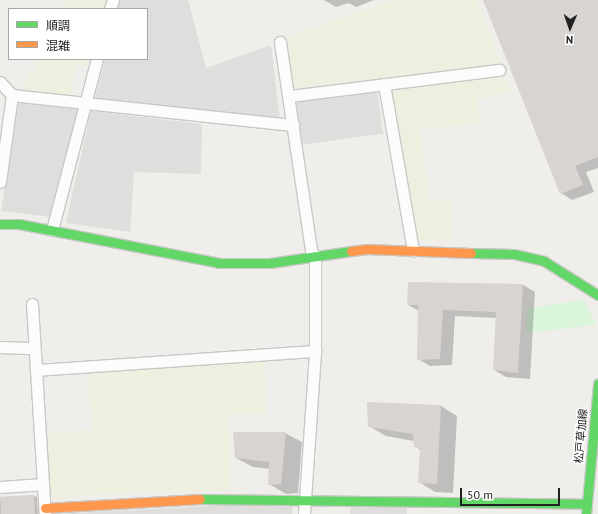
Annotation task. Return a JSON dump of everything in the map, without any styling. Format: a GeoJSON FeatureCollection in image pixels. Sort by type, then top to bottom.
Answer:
{"type":"FeatureCollection","features":[{"type":"Feature","properties":{"kind":"street"},"geometry":{"type":"LineString","coordinates":[[280,42],[313,256],[315,351],[304,514]]}},
{"type":"Feature","properties":{"kind":"street"},"geometry":{"type":"LineString","coordinates":[[52,230],[97,60]]}},
{"type":"Feature","properties":{"kind":"street"},"geometry":{"type":"LineString","coordinates":[[288,96],[499,70]]}},
{"type":"Feature","properties":{"kind":"street"},"geometry":{"type":"LineString","coordinates":[[0,82],[12,96],[293,125]]}},
{"type":"Feature","properties":{"kind":"street"},"geometry":{"type":"LineString","coordinates":[[384,84],[413,250]]}},
{"type":"Feature","properties":{"kind":"street"},"geometry":{"type":"LineString","coordinates":[[0,182],[12,96]]}},
{"type":"Feature","properties":{"kind":"street"},"geometry":{"type":"LineString","coordinates":[[0,224],[19,224],[219,263],[257,264],[367,249],[530,256],[562,271],[598,294]]}},
{"type":"Feature","properties":{"kind":"street"},"geometry":{"type":"LineString","coordinates":[[32,304],[45,511],[200,499],[306,499],[587,504]]}},
{"type":"Feature","properties":{"kind":"street"},"geometry":{"type":"LineString","coordinates":[[0,347],[34,348]]}},
{"type":"Feature","properties":{"kind":"street"},"geometry":{"type":"LineString","coordinates":[[36,370],[315,351]]}},
{"type":"Feature","properties":{"kind":"street","name":"松戸草加線"},"geometry":{"type":"LineString","coordinates":[[586,514],[598,384]]}},
{"type":"Feature","properties":{"kind":"street"},"geometry":{"type":"LineString","coordinates":[[0,487],[43,484]]}},
{"type":"Feature","properties":{"kind":"shaded area"},"geometry":{"type":"Polygon","coordinates":[[[120,0],[188,0],[206,68],[271,45],[280,120],[95,98],[105,60],[148,60],[148,8],[118,8],[120,0]]]}},
{"type":"Feature","properties":{"kind":"shaded area"},"geometry":{"type":"Polygon","coordinates":[[[377,90],[383,134],[301,145],[295,102],[377,90]]]}},
{"type":"Feature","properties":{"kind":"shaded area"},"geometry":{"type":"Polygon","coordinates":[[[19,101],[81,110],[50,217],[1,211],[19,101]]]}},
{"type":"Feature","properties":{"kind":"shaded area"},"geometry":{"type":"Polygon","coordinates":[[[91,111],[202,124],[201,174],[134,172],[130,232],[66,223],[91,111]]]}},
{"type":"Feature","properties":{"kind":"shaded area"},"geometry":{"type":"Polygon","coordinates":[[[293,502],[292,514],[53,514],[293,502]]]}},
{"type":"Feature","properties":{"kind":"shaded area"},"geometry":{"type":"Polygon","coordinates":[[[351,504],[407,508],[407,514],[350,514],[351,504]]]}},
{"type":"Feature","properties":{"kind":"green space"},"geometry":{"type":"Polygon","coordinates":[[[65,0],[107,0],[107,8],[65,8],[65,0]]]}},
{"type":"Feature","properties":{"kind":"green space"},"geometry":{"type":"Polygon","coordinates":[[[393,0],[477,0],[511,92],[476,99],[482,124],[420,129],[429,199],[451,199],[451,240],[415,239],[390,77],[294,88],[287,37],[393,0]]]}},
{"type":"Feature","properties":{"kind":"green space"},"geometry":{"type":"Polygon","coordinates":[[[40,60],[93,60],[92,65],[76,66],[70,97],[20,91],[40,60]]]}},
{"type":"Feature","properties":{"kind":"green space"},"geometry":{"type":"Polygon","coordinates":[[[584,300],[596,325],[526,333],[527,308],[584,300]]]}},
{"type":"Feature","properties":{"kind":"green space"},"geometry":{"type":"Polygon","coordinates":[[[265,359],[266,414],[229,414],[230,490],[102,494],[51,500],[45,433],[93,430],[86,372],[265,359]]]}},
{"type":"Feature","properties":{"kind":"building"},"geometry":{"type":"Polygon","coordinates":[[[483,0],[598,0],[598,157],[575,166],[583,185],[560,194],[483,0]]]}},
{"type":"Feature","properties":{"kind":"building"},"geometry":{"type":"Polygon","coordinates":[[[408,282],[523,284],[518,373],[493,370],[496,312],[443,310],[440,359],[417,360],[418,305],[407,305],[408,282]]]}},
{"type":"Feature","properties":{"kind":"building"},"geometry":{"type":"Polygon","coordinates":[[[367,402],[441,405],[437,484],[418,483],[420,448],[414,447],[413,434],[368,427],[367,402]]]}},
{"type":"Feature","properties":{"kind":"building"},"geometry":{"type":"Polygon","coordinates":[[[233,432],[286,432],[281,484],[268,485],[269,462],[235,458],[233,432]]]}},
{"type":"Feature","properties":{"kind":"building"},"geometry":{"type":"Polygon","coordinates":[[[34,495],[35,514],[1,514],[0,497],[34,495]]]}},
{"type":"Feature","properties":{"kind":"traffic: fast"},"geometry":{"type":"LineString","coordinates":[[0,224],[19,224],[219,263],[270,263],[351,251]]}},
{"type":"Feature","properties":{"kind":"traffic: fast"},"geometry":{"type":"LineString","coordinates":[[471,253],[514,254],[544,261],[598,295]]}},
{"type":"Feature","properties":{"kind":"traffic: fast"},"geometry":{"type":"LineString","coordinates":[[586,514],[598,384]]}},
{"type":"Feature","properties":{"kind":"traffic: fast"},"geometry":{"type":"LineString","coordinates":[[200,499],[587,504]]}},
{"type":"Feature","properties":{"kind":"traffic: slow"},"geometry":{"type":"LineString","coordinates":[[351,251],[367,249],[471,253]]}},
{"type":"Feature","properties":{"kind":"traffic: slow"},"geometry":{"type":"LineString","coordinates":[[45,508],[200,499]]}}]}
